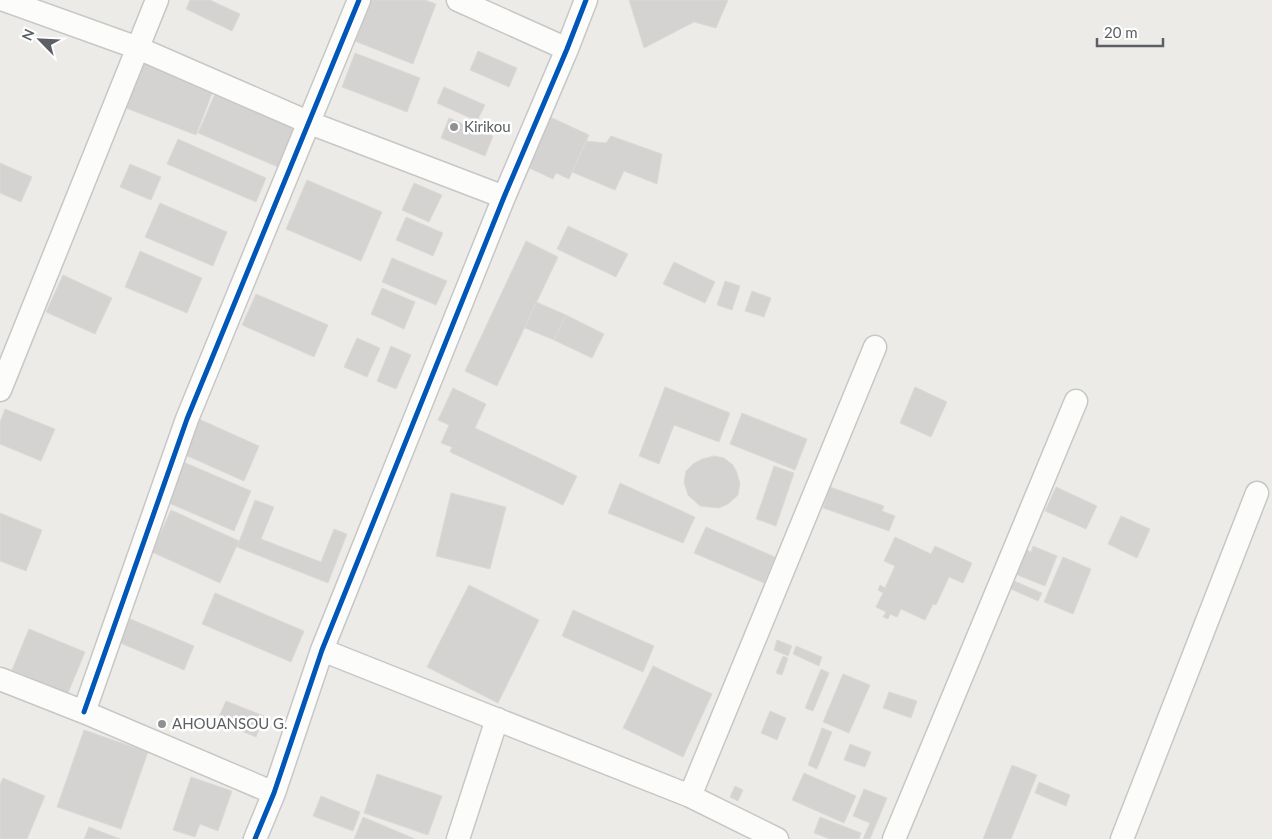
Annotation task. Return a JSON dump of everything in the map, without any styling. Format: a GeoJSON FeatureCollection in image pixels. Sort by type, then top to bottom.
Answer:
{"type":"FeatureCollection","features":[{"type":"Feature","properties":{"kind":"street"},"geometry":{"type":"LineString","coordinates":[[4,0],[138,48],[310,123],[504,197]]}},
{"type":"Feature","properties":{"kind":"street"},"geometry":{"type":"LineString","coordinates":[[0,390],[157,0]]}},
{"type":"Feature","properties":{"kind":"street"},"geometry":{"type":"LineString","coordinates":[[84,712],[187,420],[359,0]]}},
{"type":"Feature","properties":{"kind":"street"},"geometry":{"type":"LineString","coordinates":[[458,0],[567,49]]}},
{"type":"Feature","properties":{"kind":"street"},"geometry":{"type":"LineString","coordinates":[[254,839],[274,792],[322,650],[504,197],[586,0]]}},
{"type":"Feature","properties":{"kind":"street"},"geometry":{"type":"LineString","coordinates":[[690,796],[875,347]]}},
{"type":"Feature","properties":{"kind":"street"},"geometry":{"type":"LineString","coordinates":[[894,839],[1076,401]]}},
{"type":"Feature","properties":{"kind":"street"},"geometry":{"type":"LineString","coordinates":[[1122,839],[1257,493]]}},
{"type":"Feature","properties":{"kind":"street"},"geometry":{"type":"LineString","coordinates":[[322,650],[690,796],[777,839]]}},
{"type":"Feature","properties":{"kind":"street"},"geometry":{"type":"LineString","coordinates":[[0,678],[274,792]]}},
{"type":"Feature","properties":{"kind":"street"},"geometry":{"type":"LineString","coordinates":[[458,839],[497,719]]}},
{"type":"Feature","properties":{"kind":"building"},"geometry":{"type":"Polygon","coordinates":[[[190,0],[210,0],[240,14],[232,31],[186,9],[190,0]]]}},
{"type":"Feature","properties":{"kind":"building"},"geometry":{"type":"Polygon","coordinates":[[[367,0],[425,0],[436,4],[413,64],[352,40],[367,0]]]}},
{"type":"Feature","properties":{"kind":"building"},"geometry":{"type":"Polygon","coordinates":[[[629,0],[728,0],[716,28],[694,22],[644,48],[629,0]]]}},
{"type":"Feature","properties":{"kind":"building"},"geometry":{"type":"Polygon","coordinates":[[[478,51],[517,68],[509,87],[470,70],[478,51]]]}},
{"type":"Feature","properties":{"kind":"building"},"geometry":{"type":"Polygon","coordinates":[[[355,53],[420,78],[407,112],[342,87],[355,53]]]}},
{"type":"Feature","properties":{"kind":"building"},"geometry":{"type":"Polygon","coordinates":[[[143,63],[213,91],[196,135],[126,108],[143,63]]]}},
{"type":"Feature","properties":{"kind":"building"},"geometry":{"type":"Polygon","coordinates":[[[444,87],[485,105],[477,121],[437,103],[444,87]]]}},
{"type":"Feature","properties":{"kind":"building"},"geometry":{"type":"Polygon","coordinates":[[[215,94],[294,129],[278,167],[198,133],[215,94]]]}},
{"type":"Feature","properties":{"kind":"building"},"geometry":{"type":"Polygon","coordinates":[[[548,116],[589,135],[569,179],[556,173],[553,179],[525,166],[548,116]]]}},
{"type":"Feature","properties":{"kind":"building"},"geometry":{"type":"Polygon","coordinates":[[[449,118],[493,136],[485,156],[441,138],[449,118]]]}},
{"type":"Feature","properties":{"kind":"building"},"geometry":{"type":"Polygon","coordinates":[[[611,136],[662,154],[657,184],[624,171],[615,190],[572,172],[586,141],[606,143],[611,136]]]}},
{"type":"Feature","properties":{"kind":"building"},"geometry":{"type":"Polygon","coordinates":[[[178,139],[266,178],[256,202],[167,164],[178,139]]]}},
{"type":"Feature","properties":{"kind":"building"},"geometry":{"type":"Polygon","coordinates":[[[0,163],[32,177],[21,202],[0,193],[0,163]]]}},
{"type":"Feature","properties":{"kind":"building"},"geometry":{"type":"Polygon","coordinates":[[[130,164],[161,177],[151,200],[120,187],[130,164]]]}},
{"type":"Feature","properties":{"kind":"building"},"geometry":{"type":"Polygon","coordinates":[[[307,180],[382,212],[361,261],[286,229],[307,180]]]}},
{"type":"Feature","properties":{"kind":"building"},"geometry":{"type":"Polygon","coordinates":[[[414,183],[442,195],[429,222],[402,210],[414,183]]]}},
{"type":"Feature","properties":{"kind":"building"},"geometry":{"type":"Polygon","coordinates":[[[160,203],[227,232],[213,266],[145,237],[160,203]]]}},
{"type":"Feature","properties":{"kind":"building"},"geometry":{"type":"Polygon","coordinates":[[[406,217],[443,233],[433,256],[396,240],[406,217]]]}},
{"type":"Feature","properties":{"kind":"building"},"geometry":{"type":"Polygon","coordinates":[[[568,226],[628,254],[616,277],[557,249],[568,226]]]}},
{"type":"Feature","properties":{"kind":"building"},"geometry":{"type":"Polygon","coordinates":[[[526,241],[558,257],[497,386],[465,371],[526,241]]]}},
{"type":"Feature","properties":{"kind":"building"},"geometry":{"type":"Polygon","coordinates":[[[140,251],[202,278],[187,313],[125,287],[140,251]]]}},
{"type":"Feature","properties":{"kind":"building"},"geometry":{"type":"Polygon","coordinates":[[[392,258],[447,281],[436,305],[382,282],[392,258]]]}},
{"type":"Feature","properties":{"kind":"building"},"geometry":{"type":"Polygon","coordinates":[[[674,262],[715,282],[705,303],[663,284],[674,262]]]}},
{"type":"Feature","properties":{"kind":"building"},"geometry":{"type":"Polygon","coordinates":[[[63,275],[112,298],[95,334],[46,312],[63,275]]]}},
{"type":"Feature","properties":{"kind":"building"},"geometry":{"type":"Polygon","coordinates":[[[725,281],[740,286],[732,310],[717,305],[725,281]]]}},
{"type":"Feature","properties":{"kind":"building"},"geometry":{"type":"Polygon","coordinates":[[[382,288],[415,302],[404,329],[371,314],[382,288]]]}},
{"type":"Feature","properties":{"kind":"building"},"geometry":{"type":"Polygon","coordinates":[[[752,291],[771,298],[764,317],[745,311],[752,291]]]}},
{"type":"Feature","properties":{"kind":"building"},"geometry":{"type":"Polygon","coordinates":[[[256,294],[328,325],[314,357],[242,325],[256,294]]]}},
{"type":"Feature","properties":{"kind":"building"},"geometry":{"type":"Polygon","coordinates":[[[536,302],[566,315],[554,340],[525,328],[536,302]]]}},
{"type":"Feature","properties":{"kind":"building"},"geometry":{"type":"Polygon","coordinates":[[[566,315],[604,334],[592,358],[554,340],[566,315]]]}},
{"type":"Feature","properties":{"kind":"building"},"geometry":{"type":"Polygon","coordinates":[[[357,338],[380,348],[367,377],[344,367],[357,338]]]}},
{"type":"Feature","properties":{"kind":"building"},"geometry":{"type":"Polygon","coordinates":[[[391,346],[411,355],[396,389],[377,381],[391,346]]]}},
{"type":"Feature","properties":{"kind":"building"},"geometry":{"type":"Polygon","coordinates":[[[665,387],[730,413],[719,442],[674,425],[659,464],[639,456],[665,387]]]}},
{"type":"Feature","properties":{"kind":"building"},"geometry":{"type":"Polygon","coordinates":[[[915,387],[947,402],[931,437],[900,423],[915,387]]]}},
{"type":"Feature","properties":{"kind":"building"},"geometry":{"type":"Polygon","coordinates":[[[453,388],[486,404],[475,428],[577,476],[563,505],[450,452],[452,447],[441,443],[449,425],[438,420],[453,388]]]}},
{"type":"Feature","properties":{"kind":"building"},"geometry":{"type":"Polygon","coordinates":[[[5,409],[55,429],[41,461],[0,444],[0,422],[5,409]]]}},
{"type":"Feature","properties":{"kind":"building"},"geometry":{"type":"Polygon","coordinates":[[[742,413],[807,439],[795,470],[730,444],[742,413]]]}},
{"type":"Feature","properties":{"kind":"building"},"geometry":{"type":"Polygon","coordinates":[[[199,419],[259,446],[244,481],[183,454],[199,419]]]}},
{"type":"Feature","properties":{"kind":"building"},"geometry":{"type":"Polygon","coordinates":[[[714,456],[724,458],[733,465],[740,484],[738,495],[728,504],[719,508],[700,506],[688,495],[684,482],[686,471],[693,464],[714,456]]]}},
{"type":"Feature","properties":{"kind":"building"},"geometry":{"type":"Polygon","coordinates":[[[181,461],[251,491],[234,531],[164,501],[181,461]]]}},
{"type":"Feature","properties":{"kind":"building"},"geometry":{"type":"Polygon","coordinates":[[[774,466],[794,473],[776,526],[756,519],[774,466]]]}},
{"type":"Feature","properties":{"kind":"building"},"geometry":{"type":"Polygon","coordinates":[[[620,483],[695,517],[683,543],[608,513],[620,483]]]}},
{"type":"Feature","properties":{"kind":"building"},"geometry":{"type":"Polygon","coordinates":[[[830,487],[884,506],[882,511],[895,516],[889,531],[823,508],[830,487]]]}},
{"type":"Feature","properties":{"kind":"building"},"geometry":{"type":"Polygon","coordinates":[[[1056,487],[1097,506],[1086,529],[1045,511],[1056,487]]]}},
{"type":"Feature","properties":{"kind":"building"},"geometry":{"type":"Polygon","coordinates":[[[451,493],[506,507],[490,569],[436,556],[451,493]]]}},
{"type":"Feature","properties":{"kind":"building"},"geometry":{"type":"Polygon","coordinates":[[[255,500],[274,507],[261,539],[321,562],[334,529],[347,534],[328,583],[237,547],[255,500]]]}},
{"type":"Feature","properties":{"kind":"building"},"geometry":{"type":"Polygon","coordinates":[[[171,510],[239,541],[220,583],[152,552],[171,510]]]}},
{"type":"Feature","properties":{"kind":"building"},"geometry":{"type":"Polygon","coordinates":[[[0,513],[42,530],[26,571],[0,561],[0,513]]]}},
{"type":"Feature","properties":{"kind":"building"},"geometry":{"type":"Polygon","coordinates":[[[1121,516],[1150,529],[1137,558],[1108,544],[1121,516]]]}},
{"type":"Feature","properties":{"kind":"building"},"geometry":{"type":"Polygon","coordinates":[[[706,527],[775,557],[764,583],[694,553],[706,527]]]}},
{"type":"Feature","properties":{"kind":"building"},"geometry":{"type":"Polygon","coordinates":[[[895,537],[931,554],[935,546],[972,563],[963,583],[949,577],[936,605],[933,604],[925,620],[901,609],[897,617],[890,614],[888,619],[883,617],[886,612],[876,607],[883,593],[878,590],[880,585],[885,588],[895,566],[884,561],[895,537]]]}},
{"type":"Feature","properties":{"kind":"building"},"geometry":{"type":"Polygon","coordinates":[[[1033,546],[1057,556],[1045,586],[1010,572],[1020,547],[1031,552],[1033,546]]]}},
{"type":"Feature","properties":{"kind":"building"},"geometry":{"type":"Polygon","coordinates":[[[1063,557],[1091,569],[1073,614],[1044,602],[1063,557]]]}},
{"type":"Feature","properties":{"kind":"building"},"geometry":{"type":"Polygon","coordinates":[[[1007,578],[1042,593],[1038,601],[1004,586],[1007,578]]]}},
{"type":"Feature","properties":{"kind":"building"},"geometry":{"type":"Polygon","coordinates":[[[469,585],[539,620],[498,703],[427,667],[469,585]]]}},
{"type":"Feature","properties":{"kind":"building"},"geometry":{"type":"Polygon","coordinates":[[[215,593],[304,631],[291,662],[202,624],[215,593]]]}},
{"type":"Feature","properties":{"kind":"building"},"geometry":{"type":"Polygon","coordinates":[[[573,610],[654,646],[643,672],[562,636],[573,610]]]}},
{"type":"Feature","properties":{"kind":"building"},"geometry":{"type":"Polygon","coordinates":[[[121,615],[194,646],[184,670],[111,639],[121,615]]]}},
{"type":"Feature","properties":{"kind":"building"},"geometry":{"type":"Polygon","coordinates":[[[29,629],[85,652],[68,693],[12,670],[29,629]]]}},
{"type":"Feature","properties":{"kind":"building"},"geometry":{"type":"Polygon","coordinates":[[[777,640],[792,646],[788,656],[774,650],[777,640]]]}},
{"type":"Feature","properties":{"kind":"building"},"geometry":{"type":"Polygon","coordinates":[[[796,646],[822,657],[819,666],[793,654],[796,646]]]}},
{"type":"Feature","properties":{"kind":"building"},"geometry":{"type":"Polygon","coordinates":[[[783,656],[788,658],[782,675],[776,673],[783,656]]]}},
{"type":"Feature","properties":{"kind":"building"},"geometry":{"type":"Polygon","coordinates":[[[653,666],[712,694],[683,757],[623,728],[653,666]]]}},
{"type":"Feature","properties":{"kind":"building"},"geometry":{"type":"Polygon","coordinates":[[[821,669],[829,673],[813,711],[805,708],[821,669]]]}},
{"type":"Feature","properties":{"kind":"building"},"geometry":{"type":"Polygon","coordinates":[[[843,674],[870,685],[849,733],[823,722],[843,674]]]}},
{"type":"Feature","properties":{"kind":"building"},"geometry":{"type":"Polygon","coordinates":[[[889,692],[917,701],[911,718],[883,708],[889,692]]]}},
{"type":"Feature","properties":{"kind":"building"},"geometry":{"type":"Polygon","coordinates":[[[226,701],[264,716],[256,737],[217,721],[226,701]]]}},
{"type":"Feature","properties":{"kind":"building"},"geometry":{"type":"Polygon","coordinates":[[[770,711],[786,718],[777,740],[761,733],[770,711]]]}},
{"type":"Feature","properties":{"kind":"building"},"geometry":{"type":"Polygon","coordinates":[[[822,728],[832,732],[817,769],[808,765],[822,728]]]}},
{"type":"Feature","properties":{"kind":"building"},"geometry":{"type":"Polygon","coordinates":[[[84,730],[148,752],[121,829],[57,807],[84,730]]]}},
{"type":"Feature","properties":{"kind":"building"},"geometry":{"type":"Polygon","coordinates":[[[850,744],[871,752],[865,767],[844,760],[850,744]]]}},
{"type":"Feature","properties":{"kind":"building"},"geometry":{"type":"Polygon","coordinates":[[[1012,765],[1037,775],[1011,839],[983,839],[1012,765]]]}},
{"type":"Feature","properties":{"kind":"building"},"geometry":{"type":"Polygon","coordinates":[[[804,773],[856,796],[844,823],[792,800],[804,773]]]}},
{"type":"Feature","properties":{"kind":"building"},"geometry":{"type":"Polygon","coordinates":[[[377,774],[442,796],[428,835],[364,813],[377,774]]]}},
{"type":"Feature","properties":{"kind":"building"},"geometry":{"type":"Polygon","coordinates":[[[191,777],[232,791],[218,831],[200,824],[195,837],[173,830],[191,777]]]}},
{"type":"Feature","properties":{"kind":"building"},"geometry":{"type":"Polygon","coordinates":[[[3,778],[45,796],[27,839],[0,839],[0,784],[3,778]]]}},
{"type":"Feature","properties":{"kind":"building"},"geometry":{"type":"Polygon","coordinates":[[[1039,782],[1070,795],[1066,806],[1035,793],[1039,782]]]}},
{"type":"Feature","properties":{"kind":"building"},"geometry":{"type":"Polygon","coordinates":[[[735,786],[743,790],[738,801],[730,797],[735,786]]]}},
{"type":"Feature","properties":{"kind":"building"},"geometry":{"type":"Polygon","coordinates":[[[864,789],[887,798],[870,839],[863,839],[870,823],[853,816],[864,789]]]}},
{"type":"Feature","properties":{"kind":"building"},"geometry":{"type":"Polygon","coordinates":[[[321,796],[360,812],[353,831],[313,816],[321,796]]]}},
{"type":"Feature","properties":{"kind":"building"},"geometry":{"type":"Polygon","coordinates":[[[363,817],[415,839],[354,839],[363,817]]]}},
{"type":"Feature","properties":{"kind":"building"},"geometry":{"type":"Polygon","coordinates":[[[820,817],[861,833],[859,839],[830,839],[814,833],[820,817]]]}},
{"type":"Feature","properties":{"kind":"building"},"geometry":{"type":"Polygon","coordinates":[[[89,827],[120,839],[84,839],[89,827]]]}},
{"type":"Feature","properties":{"kind":"cycle path"},"geometry":{"type":"LineString","coordinates":[[84,712],[187,419],[359,0]]}},
{"type":"Feature","properties":{"kind":"cycle path"},"geometry":{"type":"LineString","coordinates":[[255,839],[274,793],[322,650],[504,197],[586,0]]}},
{"type":"Feature","properties":{"kind":"place","name":"Kirikou"},"geometry":{"type":"Point","coordinates":[454,127]}},
{"type":"Feature","properties":{"kind":"place","name":"AHOUANSOU G."},"geometry":{"type":"Point","coordinates":[162,724]}}]}
